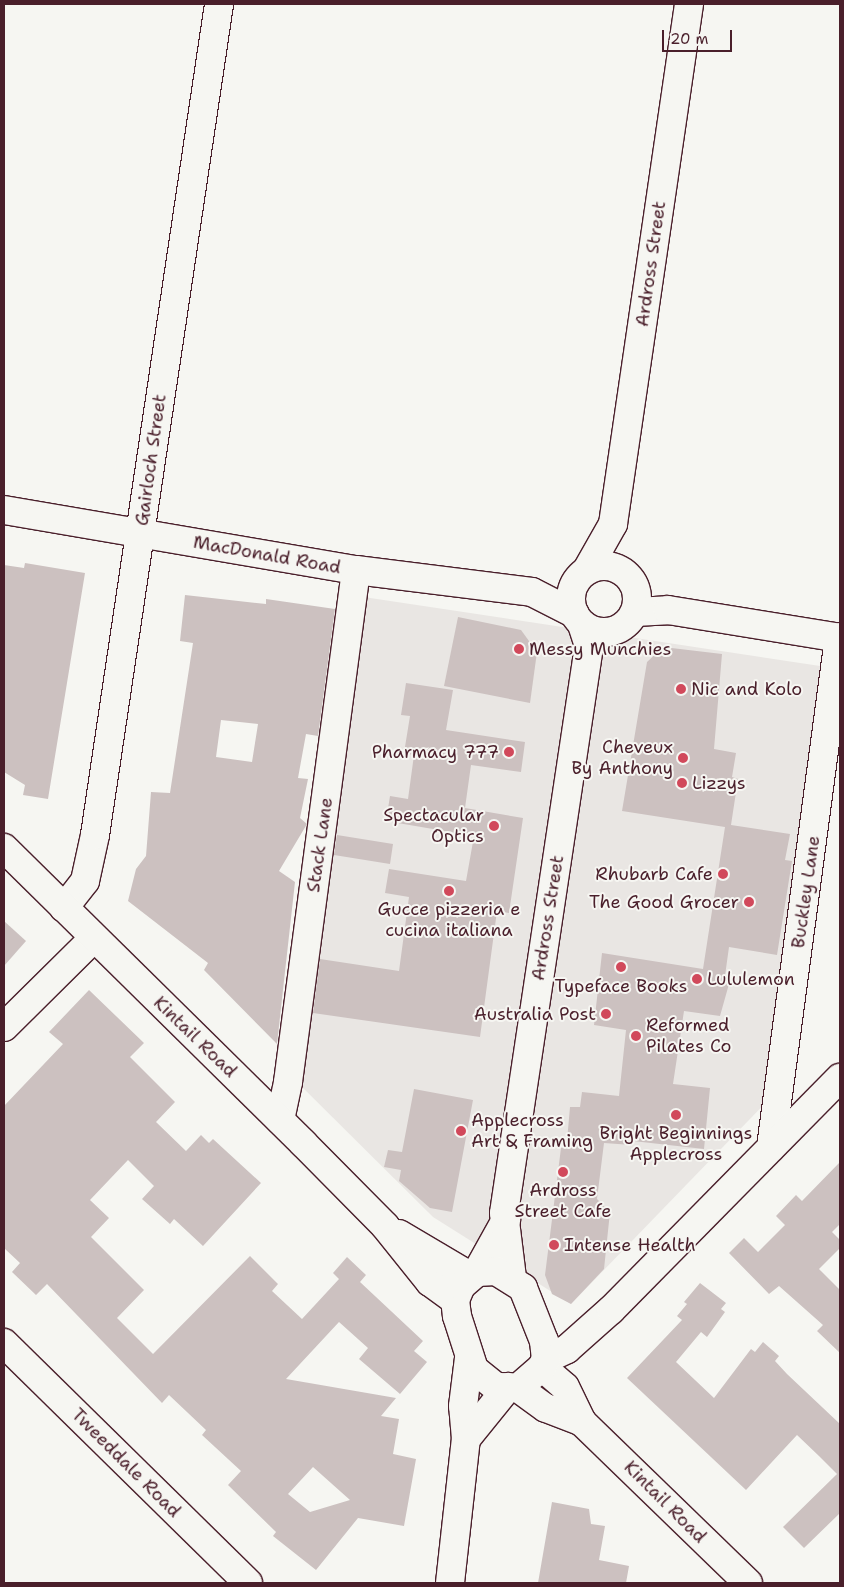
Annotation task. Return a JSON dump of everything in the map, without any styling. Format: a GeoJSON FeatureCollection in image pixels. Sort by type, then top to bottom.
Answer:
{"type":"FeatureCollection","features":[{"type":"Feature","properties":{"kind":"street","name":"Gairloch Street"},"geometry":{"type":"LineString","coordinates":[[64,908],[85,881],[95,835],[219,4]]}},
{"type":"Feature","properties":{"kind":"street","name":"Ardross Street"},"geometry":{"type":"LineString","coordinates":[[582,575],[613,524],[689,4]]}},
{"type":"Feature","properties":{"kind":"street","name":"MacDonald Road"},"geometry":{"type":"LineString","coordinates":[[4,510],[356,570],[532,592],[589,629]]}},
{"type":"Feature","properties":{"kind":"street","name":"Ardross Street"},"geometry":{"type":"LineString","coordinates":[[613,524],[634,594]]}},
{"type":"Feature","properties":{"kind":"street"},"geometry":{"type":"LineString","coordinates":[[634,594],[629,622],[589,629],[571,596],[582,575],[611,567],[634,594],[668,610],[840,638]]}},
{"type":"Feature","properties":{"kind":"street","name":"Stack Lane"},"geometry":{"type":"LineString","coordinates":[[280,1120],[288,1082],[356,570]]}},
{"type":"Feature","properties":{"kind":"street","name":"MacDonald Road"},"geometry":{"type":"LineString","coordinates":[[532,592],[582,575]]}},
{"type":"Feature","properties":{"kind":"street","name":"Ardross Street"},"geometry":{"type":"LineString","coordinates":[[512,1278],[506,1220],[589,629]]}},
{"type":"Feature","properties":{"kind":"street","name":"Buckley Lane"},"geometry":{"type":"LineString","coordinates":[[772,1147],[840,638]]}},
{"type":"Feature","properties":{"kind":"street","name":"Kintail Road"},"geometry":{"type":"LineString","coordinates":[[4,848],[385,1226],[430,1282],[455,1300]]}},
{"type":"Feature","properties":{"kind":"street"},"geometry":{"type":"LineString","coordinates":[[4,1027],[94,938]]}},
{"type":"Feature","properties":{"kind":"street"},"geometry":{"type":"LineString","coordinates":[[466,1439],[513,1387],[544,1363],[567,1349],[588,1327],[611,1310],[840,1078]]}},
{"type":"Feature","properties":{"kind":"street","name":"Ardross Street"},"geometry":{"type":"LineString","coordinates":[[473,1274],[506,1220]]}},
{"type":"Feature","properties":{"kind":"street","name":"Kintail Road"},"geometry":{"type":"LineString","coordinates":[[385,1226],[473,1274]]}},
{"type":"Feature","properties":{"kind":"street"},"geometry":{"type":"LineString","coordinates":[[450,1583],[466,1439],[463,1406],[469,1358],[455,1300],[473,1274],[496,1271],[512,1278],[523,1288],[538,1327],[544,1363]]}},
{"type":"Feature","properties":{"kind":"street"},"geometry":{"type":"LineString","coordinates":[[538,1327],[588,1327]]}},
{"type":"Feature","properties":{"kind":"street","name":"Tweeddale Road"},"geometry":{"type":"LineString","coordinates":[[4,1343],[248,1583]]}},
{"type":"Feature","properties":{"kind":"street"},"geometry":{"type":"LineString","coordinates":[[469,1358],[484,1379],[496,1387],[513,1387]]}},
{"type":"Feature","properties":{"kind":"street","name":"Kintail Road"},"geometry":{"type":"LineString","coordinates":[[544,1363],[565,1387],[582,1422],[748,1583]]}},
{"type":"Feature","properties":{"kind":"street","name":"Kintail Road"},"geometry":{"type":"LineString","coordinates":[[513,1387],[546,1408],[582,1422]]}},
{"type":"Feature","properties":{"kind":"shaded area"},"geometry":{"type":"Polygon","coordinates":[[[357,596],[840,669],[778,1090],[571,1304],[433,1217],[293,1078],[357,596]]]}},
{"type":"Feature","properties":{"kind":"building"},"geometry":{"type":"Polygon","coordinates":[[[25,563],[85,573],[48,799],[23,795],[25,785],[4,772],[4,565],[24,568],[25,563]]]}},
{"type":"Feature","properties":{"kind":"building"},"geometry":{"type":"Polygon","coordinates":[[[185,595],[266,604],[266,599],[335,609],[318,736],[306,734],[298,778],[308,779],[300,818],[307,824],[279,871],[295,882],[277,1044],[204,970],[208,963],[128,901],[136,869],[146,856],[151,792],[170,793],[193,643],[180,641],[185,595]],[[221,720],[216,757],[252,762],[258,724],[221,720]]]}},
{"type":"Feature","properties":{"kind":"building"},"geometry":{"type":"Polygon","coordinates":[[[458,617],[521,630],[537,652],[530,703],[444,686],[458,617]]]}},
{"type":"Feature","properties":{"kind":"building"},"geometry":{"type":"Polygon","coordinates":[[[663,647],[722,654],[714,749],[736,753],[732,777],[738,779],[731,825],[790,834],[785,860],[792,861],[777,955],[729,947],[724,983],[729,984],[720,1016],[684,1011],[673,1084],[710,1088],[704,1149],[633,1141],[632,1145],[604,1143],[597,1199],[610,1212],[604,1269],[571,1304],[552,1294],[545,1275],[562,1140],[567,1141],[570,1107],[580,1107],[582,1092],[619,1096],[626,1030],[594,1025],[602,953],[703,969],[725,827],[622,811],[647,662],[663,647]]]}},
{"type":"Feature","properties":{"kind":"building"},"geometry":{"type":"Polygon","coordinates":[[[406,683],[453,690],[446,730],[525,742],[521,772],[471,765],[465,808],[523,818],[509,913],[497,911],[480,1037],[313,1013],[320,959],[399,971],[409,897],[385,893],[389,869],[466,881],[474,836],[386,821],[390,796],[408,799],[414,755],[404,753],[410,716],[401,715],[406,683]]]}},
{"type":"Feature","properties":{"kind":"building"},"geometry":{"type":"Polygon","coordinates":[[[337,835],[393,844],[390,864],[334,855],[337,835]]]}},
{"type":"Feature","properties":{"kind":"building"},"geometry":{"type":"Polygon","coordinates":[[[4,921],[26,941],[4,966],[4,921]]]}},
{"type":"Feature","properties":{"kind":"building"},"geometry":{"type":"Polygon","coordinates":[[[89,990],[144,1043],[130,1057],[175,1102],[156,1122],[186,1151],[201,1135],[209,1143],[213,1139],[261,1183],[203,1246],[174,1219],[170,1224],[142,1199],[154,1186],[128,1160],[90,1200],[109,1218],[91,1237],[144,1290],[117,1318],[153,1354],[250,1256],[278,1284],[272,1291],[302,1319],[339,1279],[333,1273],[347,1257],[366,1275],[360,1282],[423,1341],[414,1351],[427,1362],[400,1394],[359,1359],[368,1348],[339,1322],[286,1379],[396,1398],[381,1416],[399,1419],[393,1454],[416,1459],[404,1526],[358,1518],[316,1570],[273,1536],[276,1532],[228,1485],[241,1471],[202,1435],[206,1430],[169,1395],[162,1403],[47,1284],[36,1295],[12,1272],[20,1263],[4,1248],[4,1106],[63,1044],[49,1032],[89,990]],[[313,1467],[288,1494],[310,1512],[350,1500],[313,1467]]]}},
{"type":"Feature","properties":{"kind":"building"},"geometry":{"type":"Polygon","coordinates":[[[414,1089],[473,1100],[452,1212],[430,1208],[399,1181],[401,1170],[384,1167],[388,1150],[402,1152],[414,1089]]]}},
{"type":"Feature","properties":{"kind":"building"},"geometry":{"type":"Polygon","coordinates":[[[840,1162],[840,1224],[832,1232],[840,1240],[840,1248],[819,1269],[840,1290],[840,1353],[817,1331],[823,1325],[779,1286],[769,1294],[729,1253],[744,1238],[758,1252],[785,1225],[776,1216],[796,1195],[802,1201],[840,1162]]]}},
{"type":"Feature","properties":{"kind":"building"},"geometry":{"type":"Polygon","coordinates":[[[700,1283],[726,1303],[721,1309],[725,1312],[707,1337],[701,1332],[676,1362],[714,1398],[751,1349],[755,1352],[763,1342],[779,1356],[775,1361],[787,1374],[840,1424],[840,1513],[804,1548],[783,1527],[837,1474],[819,1456],[797,1435],[746,1490],[627,1378],[682,1320],[677,1316],[687,1304],[684,1302],[700,1283]]]}},
{"type":"Feature","properties":{"kind":"building"},"geometry":{"type":"Polygon","coordinates":[[[552,1502],[589,1509],[591,1524],[605,1526],[599,1560],[629,1566],[626,1583],[538,1583],[552,1502]]]}},
{"type":"Feature","properties":{"kind":"place","name":"Messy Munchies"},"geometry":{"type":"Point","coordinates":[519,649]}},
{"type":"Feature","properties":{"kind":"place","name":"Nic and Kolo"},"geometry":{"type":"Point","coordinates":[681,689]}},
{"type":"Feature","properties":{"kind":"place","name":"Pharmacy 777"},"geometry":{"type":"Point","coordinates":[509,752]}},
{"type":"Feature","properties":{"kind":"place","name":"Cheveux By Anthony"},"geometry":{"type":"Point","coordinates":[683,758]}},
{"type":"Feature","properties":{"kind":"place","name":"Lizzys"},"geometry":{"type":"Point","coordinates":[682,783]}},
{"type":"Feature","properties":{"kind":"place","name":"Spectacular Optics"},"geometry":{"type":"Point","coordinates":[494,826]}},
{"type":"Feature","properties":{"kind":"place","name":"Rhubarb Cafe"},"geometry":{"type":"Point","coordinates":[723,874]}},
{"type":"Feature","properties":{"kind":"place","name":"Gucce pizzeria e cucina italiana"},"geometry":{"type":"Point","coordinates":[449,891]}},
{"type":"Feature","properties":{"kind":"place","name":"The Good Grocer"},"geometry":{"type":"Point","coordinates":[749,902]}},
{"type":"Feature","properties":{"kind":"place","name":"Typeface Books"},"geometry":{"type":"Point","coordinates":[621,967]}},
{"type":"Feature","properties":{"kind":"place","name":"Lululemon"},"geometry":{"type":"Point","coordinates":[697,979]}},
{"type":"Feature","properties":{"kind":"place","name":"Australia Post"},"geometry":{"type":"Point","coordinates":[606,1014]}},
{"type":"Feature","properties":{"kind":"place","name":"Reformed Pilates Co"},"geometry":{"type":"Point","coordinates":[636,1036]}},
{"type":"Feature","properties":{"kind":"place","name":"Bright Beginnings Applecross"},"geometry":{"type":"Point","coordinates":[676,1115]}},
{"type":"Feature","properties":{"kind":"place","name":"Applecross Art & Framing"},"geometry":{"type":"Point","coordinates":[461,1131]}},
{"type":"Feature","properties":{"kind":"place","name":"Ardross Street Cafe"},"geometry":{"type":"Point","coordinates":[563,1172]}},
{"type":"Feature","properties":{"kind":"place","name":"Intense Health"},"geometry":{"type":"Point","coordinates":[554,1245]}}]}
